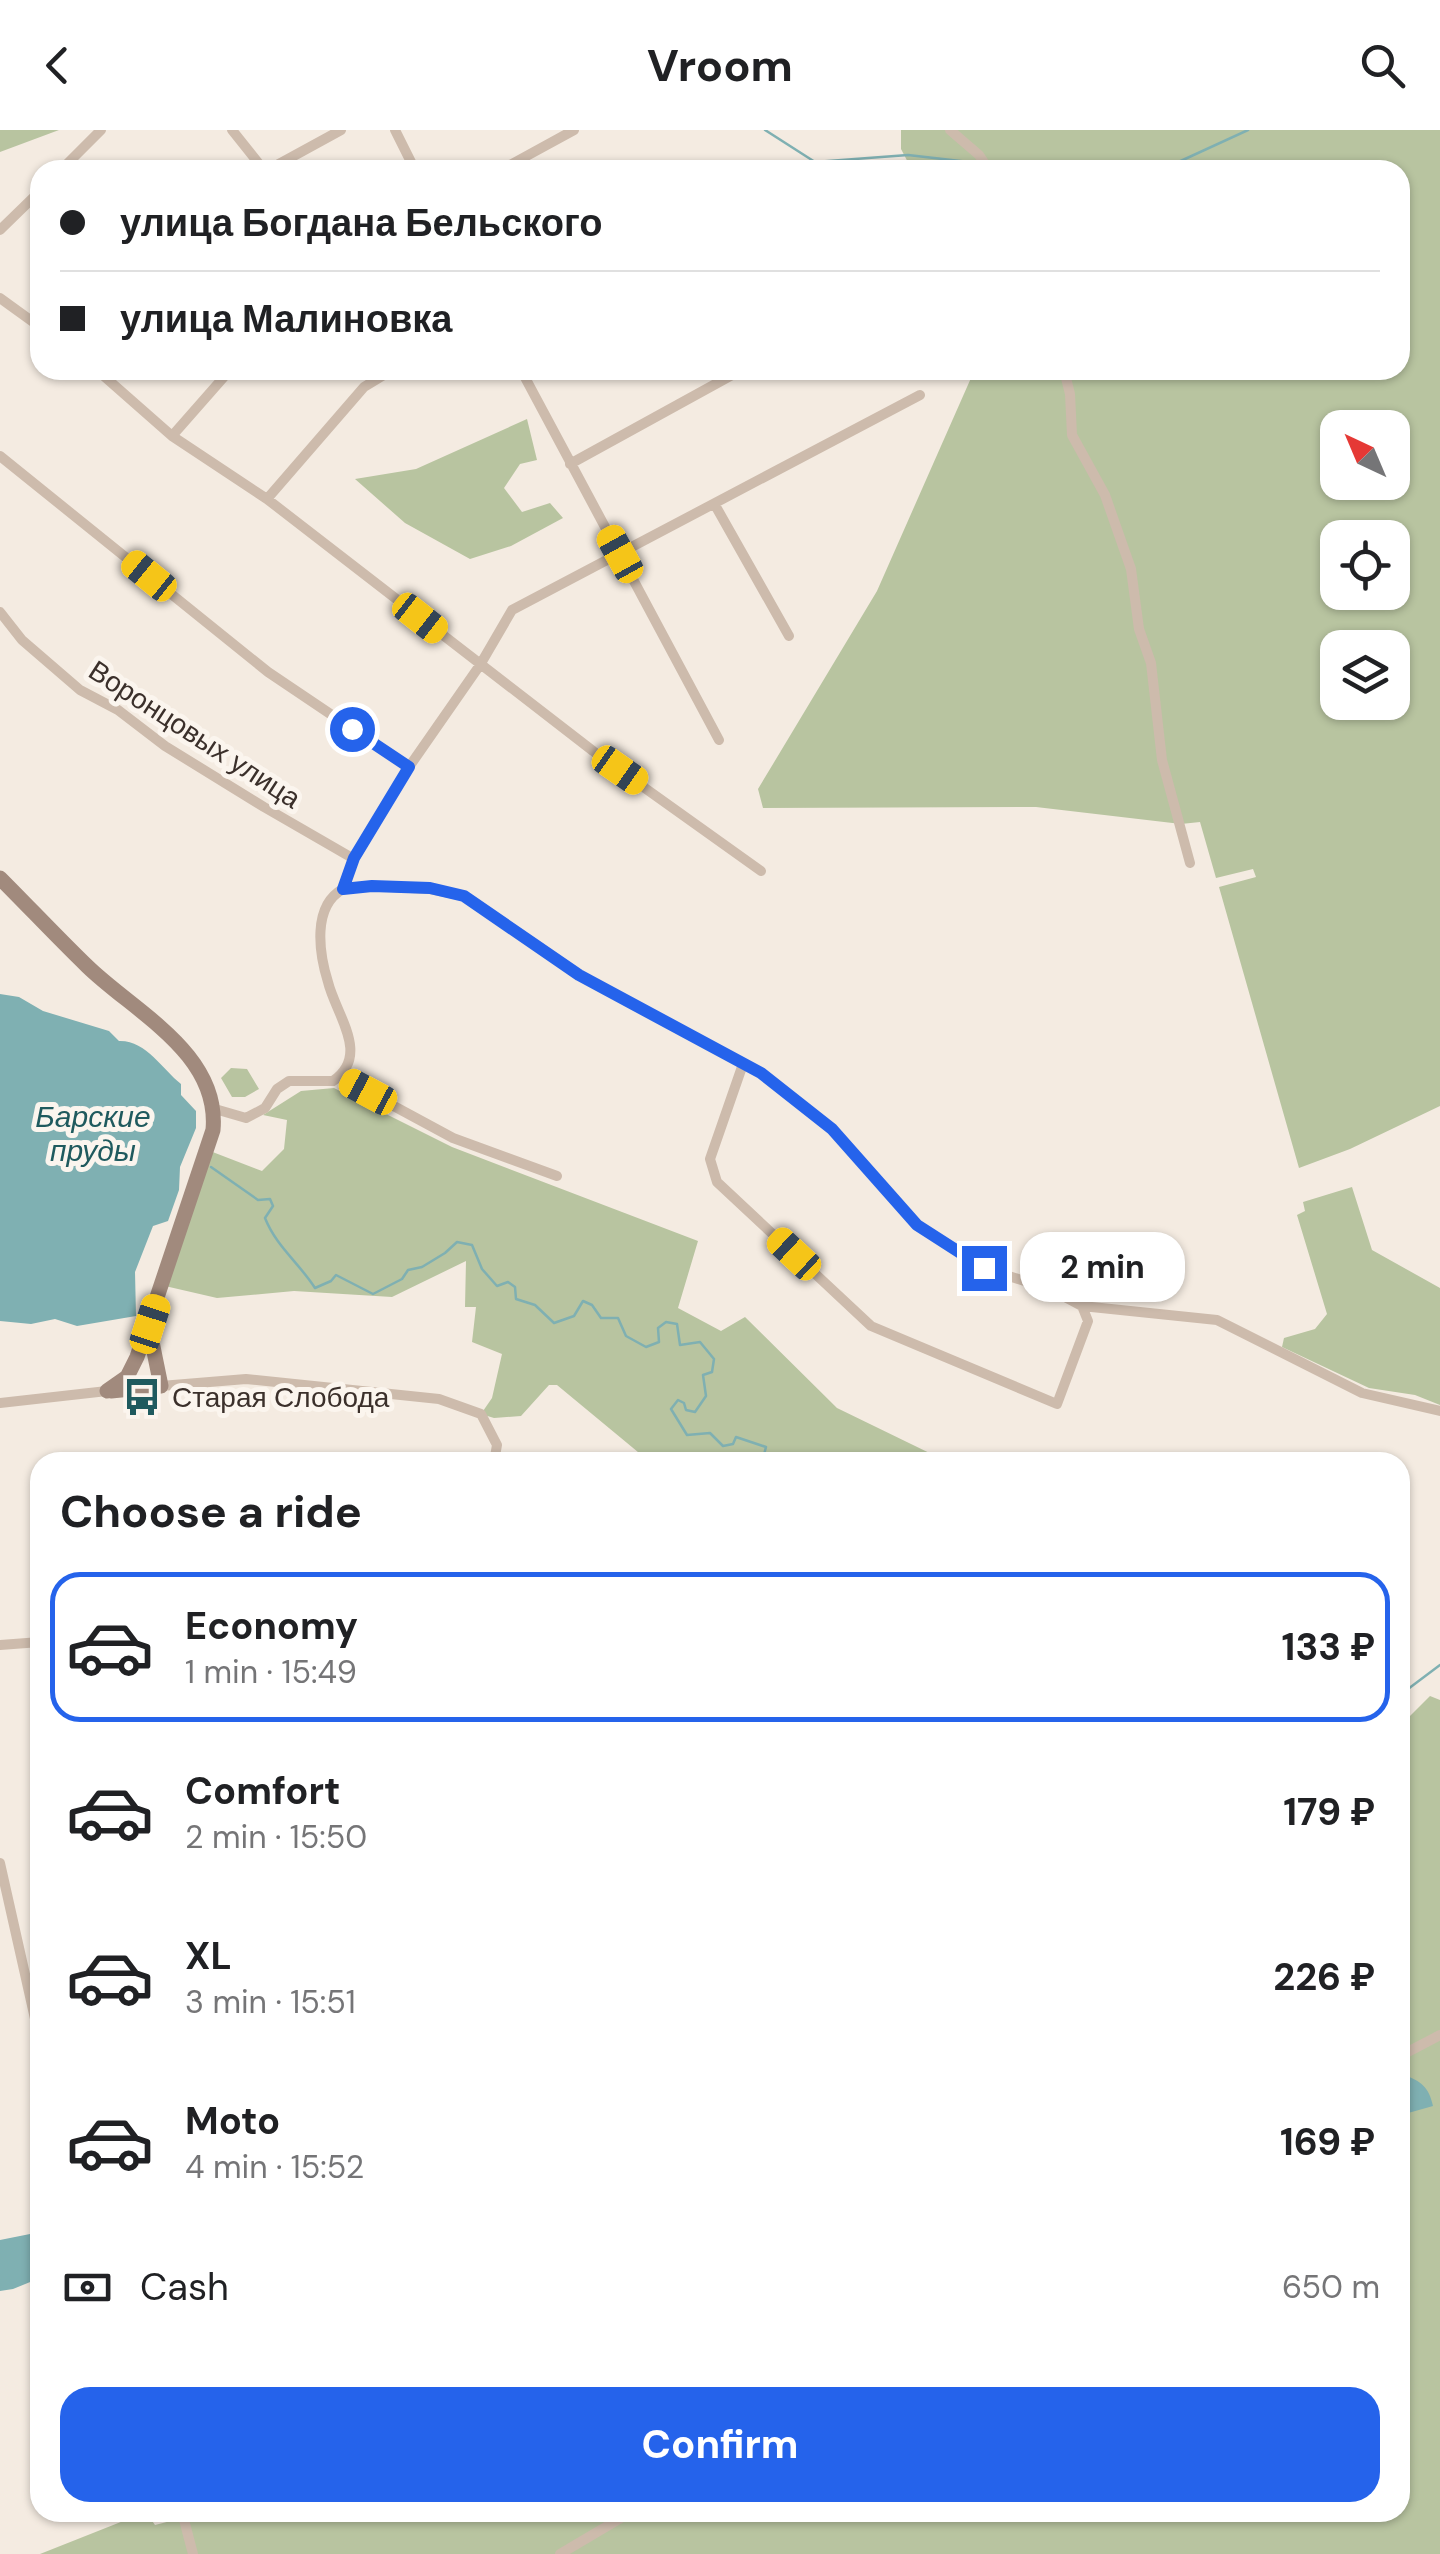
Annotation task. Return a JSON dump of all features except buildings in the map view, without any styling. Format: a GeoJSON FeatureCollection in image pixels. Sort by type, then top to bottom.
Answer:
{"type":"FeatureCollection","features":[{"type":"Feature","properties":{"kind":"street"},"geometry":{"type":"LineString","coordinates":[[71,160],[101,130]]}},
{"type":"Feature","properties":{"kind":"street"},"geometry":{"type":"LineString","coordinates":[[232,130],[258,160]]}},
{"type":"Feature","properties":{"kind":"street"},"geometry":{"type":"LineString","coordinates":[[285,160],[341,130]]}},
{"type":"Feature","properties":{"kind":"street"},"geometry":{"type":"LineString","coordinates":[[394,130],[410,160]]}},
{"type":"Feature","properties":{"kind":"street"},"geometry":{"type":"LineString","coordinates":[[519,160],[574,130]]}},
{"type":"Feature","properties":{"kind":"street"},"geometry":{"type":"LineString","coordinates":[[950,130],[982,160]]}},
{"type":"Feature","properties":{"kind":"street"},"geometry":{"type":"LineString","coordinates":[[0,230],[30,201]]}},
{"type":"Feature","properties":{"kind":"street"},"geometry":{"type":"LineString","coordinates":[[0,298],[30,320]]}},
{"type":"Feature","properties":{"kind":"street"},"geometry":{"type":"LineString","coordinates":[[108,380],[172,436],[267,499],[480,665],[761,871]]}},
{"type":"Feature","properties":{"kind":"street"},"geometry":{"type":"LineString","coordinates":[[172,436],[221,380]]}},
{"type":"Feature","properties":{"kind":"street"},"geometry":{"type":"LineString","coordinates":[[267,499],[364,387],[376,380]]}},
{"type":"Feature","properties":{"kind":"street"},"geometry":{"type":"LineString","coordinates":[[526,380],[719,740]]}},
{"type":"Feature","properties":{"kind":"street"},"geometry":{"type":"LineString","coordinates":[[570,464],[723,380]]}},
{"type":"Feature","properties":{"kind":"street"},"geometry":{"type":"LineString","coordinates":[[1066,380],[1072,435],[1105,495],[1132,569],[1139,629],[1151,663],[1162,760],[1190,863]]}},
{"type":"Feature","properties":{"kind":"street"},"geometry":{"type":"LineString","coordinates":[[214,1109],[246,1118],[265,1108],[277,1089],[290,1081],[333,1082],[347,1068],[352,1054],[345,1020],[328,983],[320,923],[330,901],[343,889],[354,858],[409,767],[480,665],[512,610],[920,394]]}},
{"type":"Feature","properties":{"kind":"street"},"geometry":{"type":"LineString","coordinates":[[0,456],[268,672],[409,767]]}},
{"type":"Feature","properties":{"kind":"street"},"geometry":{"type":"LineString","coordinates":[[715,504],[789,636]]}},
{"type":"Feature","properties":{"kind":"street","name":"Воронцовых улица"},"geometry":{"type":"LineString","coordinates":[[0,612],[22,640],[80,690],[118,710],[165,746],[231,787],[354,858]]}},
{"type":"Feature","properties":{"kind":"street"},"geometry":{"type":"LineString","coordinates":[[0,878],[90,969],[168,1032],[202,1077],[214,1109],[212,1130],[131,1383]]}},
{"type":"Feature","properties":{"kind":"street"},"geometry":{"type":"LineString","coordinates":[[343,889],[430,888],[464,896],[579,975],[761,1073],[832,1129],[917,1225],[984,1268],[1052,1290],[1082,1306],[1217,1320],[1362,1393],[1440,1411]]}},
{"type":"Feature","properties":{"kind":"street"},"geometry":{"type":"LineString","coordinates":[[744,1064],[710,1159],[717,1182],[871,1326],[1057,1404],[1088,1321],[1082,1306]]}},
{"type":"Feature","properties":{"kind":"street"},"geometry":{"type":"LineString","coordinates":[[340,1077],[453,1138],[557,1176]]}},
{"type":"Feature","properties":{"kind":"street"},"geometry":{"type":"LineString","coordinates":[[149,1327],[161,1386]]}},
{"type":"Feature","properties":{"kind":"street"},"geometry":{"type":"LineString","coordinates":[[0,1403],[107,1391],[131,1383],[161,1386],[246,1379],[439,1399],[481,1414],[497,1445],[496,1452]]}},
{"type":"Feature","properties":{"kind":"street"},"geometry":{"type":"LineString","coordinates":[[0,1645],[30,1643]]}},
{"type":"Feature","properties":{"kind":"street"},"geometry":{"type":"LineString","coordinates":[[0,1864],[30,1975]]}},
{"type":"Feature","properties":{"kind":"street"},"geometry":{"type":"LineString","coordinates":[[1410,2051],[1440,2035]]}},
{"type":"Feature","properties":{"kind":"street"},"geometry":{"type":"LineString","coordinates":[[184,2522],[192,2554]]}},
{"type":"Feature","properties":{"kind":"street"},"geometry":{"type":"LineString","coordinates":[[560,2554],[614,2522]]}},
{"type":"Feature","properties":{"kind":"green space"},"geometry":{"type":"Polygon","coordinates":[[[0,130],[59,130],[0,152],[0,130]]]}},
{"type":"Feature","properties":{"kind":"green space"},"geometry":{"type":"Polygon","coordinates":[[[901,130],[1440,130],[1440,1106],[1350,1149],[1299,1168],[1219,887],[1256,877],[1253,869],[1216,878],[1200,822],[1181,824],[1036,807],[763,808],[758,789],[877,591],[970,380],[1410,380],[1410,160],[907,160],[901,149],[901,130]]]}},
{"type":"Feature","properties":{"kind":"green space"},"geometry":{"type":"Polygon","coordinates":[[[527,419],[537,460],[520,464],[504,488],[522,512],[550,503],[563,518],[511,546],[470,559],[405,523],[355,479],[416,469],[527,419]]]}},
{"type":"Feature","properties":{"kind":"green space"},"geometry":{"type":"Polygon","coordinates":[[[231,1068],[247,1069],[259,1089],[245,1097],[232,1097],[221,1078],[231,1068]]]}},
{"type":"Feature","properties":{"kind":"green space"},"geometry":{"type":"Polygon","coordinates":[[[334,1088],[452,1147],[698,1241],[678,1308],[721,1331],[745,1317],[837,1408],[927,1452],[638,1452],[557,1385],[549,1385],[521,1416],[494,1418],[481,1414],[492,1398],[502,1354],[472,1342],[476,1307],[465,1307],[466,1261],[392,1297],[294,1291],[217,1298],[165,1286],[210,1151],[262,1171],[284,1149],[287,1120],[263,1115],[301,1091],[334,1088]]]}},
{"type":"Feature","properties":{"kind":"green space"},"geometry":{"type":"Polygon","coordinates":[[[1352,1187],[1372,1250],[1440,1288],[1440,1405],[1415,1395],[1369,1388],[1282,1347],[1284,1338],[1315,1329],[1327,1314],[1297,1215],[1305,1211],[1303,1202],[1352,1187]]]}},
{"type":"Feature","properties":{"kind":"green space"},"geometry":{"type":"Polygon","coordinates":[[[1430,1696],[1440,1700],[1440,2554],[40,2554],[121,2522],[1410,2522],[1410,1716],[1430,1696]]]}},
{"type":"Feature","properties":{"kind":"water","name":"Барские пруды"},"geometry":{"type":"Polygon","coordinates":[[[0,994],[19,997],[43,1011],[109,1031],[119,1041],[137,1045],[181,1084],[181,1095],[196,1111],[196,1128],[180,1167],[179,1190],[168,1221],[153,1226],[135,1272],[136,1316],[77,1326],[55,1319],[31,1324],[0,1321],[0,994]]]}},
{"type":"Feature","properties":{"kind":"water"},"geometry":{"type":"Polygon","coordinates":[[[1410,2078],[1423,2086],[1433,2106],[1410,2112],[1410,2078]]]}},
{"type":"Feature","properties":{"kind":"water"},"geometry":{"type":"Polygon","coordinates":[[[30,2234],[30,2282],[0,2291],[0,2240],[30,2234]]]}},
{"type":"Feature","properties":{"kind":"waterway"},"geometry":{"type":"LineString","coordinates":[[765,130],[812,160]]}},
{"type":"Feature","properties":{"kind":"waterway"},"geometry":{"type":"LineString","coordinates":[[1183,160],[1248,130]]}},
{"type":"Feature","properties":{"kind":"waterway"},"geometry":{"type":"LineString","coordinates":[[842,160],[908,155],[952,160]]}},
{"type":"Feature","properties":{"kind":"waterway"},"geometry":{"type":"LineString","coordinates":[[211,1167],[258,1200],[270,1199],[273,1206],[265,1218],[270,1228],[315,1288],[336,1275],[373,1294],[402,1279],[408,1270],[422,1267],[445,1253],[457,1242],[472,1245],[482,1269],[497,1286],[508,1282],[515,1287],[516,1299],[535,1305],[554,1323],[574,1316],[583,1301],[592,1305],[601,1318],[618,1318],[626,1336],[646,1347],[659,1342],[658,1328],[666,1322],[677,1324],[680,1345],[700,1342],[714,1359],[712,1372],[703,1375],[706,1396],[695,1412],[686,1410],[678,1400],[671,1409],[687,1435],[710,1433],[723,1446],[733,1444],[736,1437],[766,1447],[765,1452]]}},
{"type":"Feature","properties":{"kind":"waterway"},"geometry":{"type":"LineString","coordinates":[[1410,1688],[1440,1665]]}},
{"type":"Feature","properties":{"kind":"place","name":"Старая Слобода"},"geometry":{"type":"Point","coordinates":[142,1397]}},
{"type":"Feature","properties":{"kind":"route"},"geometry":{"type":"LineString","coordinates":[[352,729],[409,767],[354,858],[343,889],[430,888],[464,896],[579,975],[761,1073],[832,1129],[917,1225],[984,1268]]}}]}
